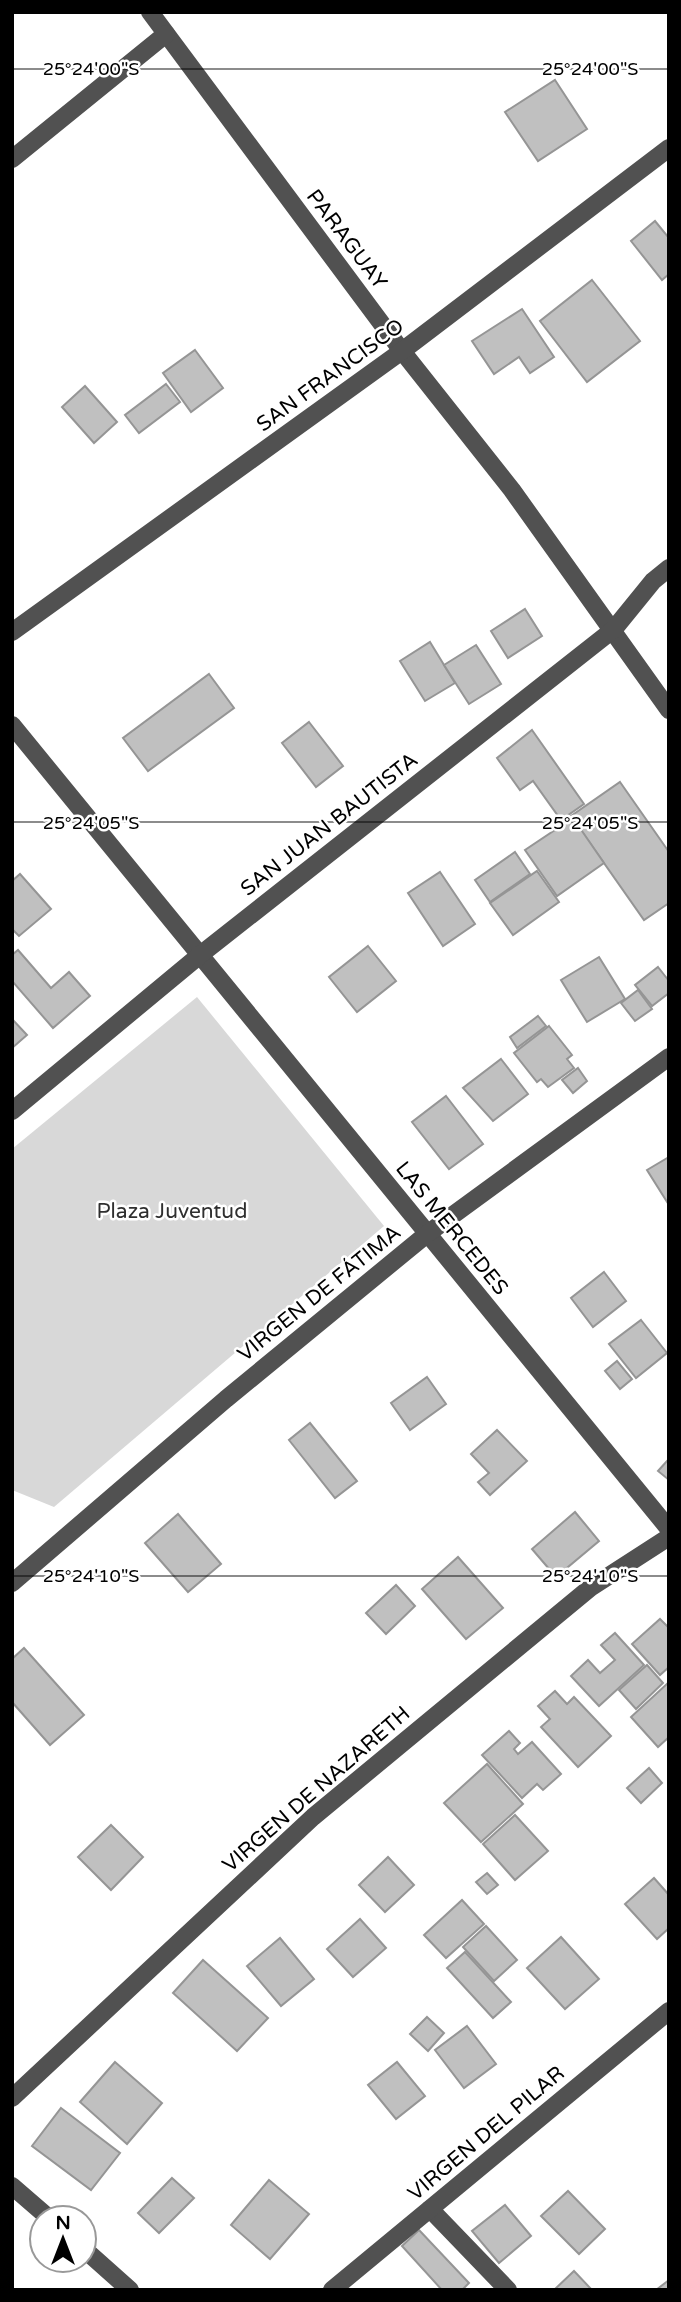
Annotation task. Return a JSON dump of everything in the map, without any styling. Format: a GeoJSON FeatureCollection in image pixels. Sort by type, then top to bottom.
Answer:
{"type":"FeatureCollection","features":[{"type":"Feature","properties":{"kind":"street","name":"PARAGUAY"},"geometry":{"type":"LineString","coordinates":[[150,12],[402,351],[512,490],[614,629],[669,710]]}},
{"type":"Feature","properties":{"kind":"street"},"geometry":{"type":"LineString","coordinates":[[12,159],[166,34]]}},
{"type":"Feature","properties":{"kind":"street","name":"SAN FRANCISCO"},"geometry":{"type":"LineString","coordinates":[[12,632],[402,351],[669,148]]}},
{"type":"Feature","properties":{"kind":"street","name":"SAN JUAN BAUTISTA"},"geometry":{"type":"LineString","coordinates":[[12,1111],[200,956],[614,629],[653,581],[669,568]]}},
{"type":"Feature","properties":{"kind":"street","name":"LAS MERCEDES"},"geometry":{"type":"LineString","coordinates":[[12,725],[669,1529]]}},
{"type":"Feature","properties":{"kind":"street","name":"VIRGEN DE FÁTIMA"},"geometry":{"type":"LineString","coordinates":[[12,1583],[226,1399],[427,1234],[669,1057]]}},
{"type":"Feature","properties":{"kind":"street","name":"VIRGEN DE NAZARETH"},"geometry":{"type":"LineString","coordinates":[[12,2098],[313,1817],[590,1588],[669,1537]]}},
{"type":"Feature","properties":{"kind":"street","name":"VIRGEN DEL PILAR"},"geometry":{"type":"LineString","coordinates":[[332,2290],[669,2011]]}},
{"type":"Feature","properties":{"kind":"street"},"geometry":{"type":"LineString","coordinates":[[12,2186],[33,2204]]}},
{"type":"Feature","properties":{"kind":"street"},"geometry":{"type":"LineString","coordinates":[[430,2209],[508,2290]]}},
{"type":"Feature","properties":{"kind":"street"},"geometry":{"type":"LineString","coordinates":[[98,2261],[130,2290]]}},
{"type":"Feature","properties":{"kind":"green space","name":"Plaza Juventud"},"geometry":{"type":"Polygon","coordinates":[[[197,997],[384,1226],[54,1507],[12,1490],[12,1149],[197,997]]]}},
{"type":"Feature","properties":{"kind":"building"},"geometry":{"type":"Polygon","coordinates":[[[555,80],[587,129],[538,161],[505,112],[555,80]]]}},
{"type":"Feature","properties":{"kind":"building"},"geometry":{"type":"Polygon","coordinates":[[[655,221],[669,238],[669,274],[662,280],[631,241],[655,221]]]}},
{"type":"Feature","properties":{"kind":"building"},"geometry":{"type":"Polygon","coordinates":[[[592,280],[640,341],[587,382],[540,321],[592,280]]]}},
{"type":"Feature","properties":{"kind":"building"},"geometry":{"type":"Polygon","coordinates":[[[522,309],[554,357],[530,373],[519,357],[494,374],[472,341],[522,309]]]}},
{"type":"Feature","properties":{"kind":"building"},"geometry":{"type":"Polygon","coordinates":[[[195,350],[223,388],[191,412],[163,373],[195,350]]]}},
{"type":"Feature","properties":{"kind":"building"},"geometry":{"type":"Polygon","coordinates":[[[166,384],[180,402],[139,433],[125,415],[166,384]]]}},
{"type":"Feature","properties":{"kind":"building"},"geometry":{"type":"Polygon","coordinates":[[[85,386],[117,422],[94,443],[62,407],[85,386]]]}},
{"type":"Feature","properties":{"kind":"building"},"geometry":{"type":"Polygon","coordinates":[[[525,609],[542,636],[508,658],[491,631],[525,609]]]}},
{"type":"Feature","properties":{"kind":"building"},"geometry":{"type":"Polygon","coordinates":[[[430,642],[455,683],[425,701],[400,661],[430,642]]]}},
{"type":"Feature","properties":{"kind":"building"},"geometry":{"type":"Polygon","coordinates":[[[476,645],[501,684],[469,704],[444,665],[476,645]]]}},
{"type":"Feature","properties":{"kind":"building"},"geometry":{"type":"Polygon","coordinates":[[[209,674],[234,708],[148,771],[123,738],[209,674]]]}},
{"type":"Feature","properties":{"kind":"building"},"geometry":{"type":"Polygon","coordinates":[[[309,722],[343,766],[316,787],[282,743],[309,722]]]}},
{"type":"Feature","properties":{"kind":"building"},"geometry":{"type":"Polygon","coordinates":[[[532,730],[584,804],[561,820],[533,781],[520,790],[497,758],[532,730]]]}},
{"type":"Feature","properties":{"kind":"building"},"geometry":{"type":"Polygon","coordinates":[[[620,782],[669,852],[669,903],[644,920],[571,816],[620,782]]]}},
{"type":"Feature","properties":{"kind":"building"},"geometry":{"type":"Polygon","coordinates":[[[573,818],[604,863],[557,896],[525,850],[573,818]]]}},
{"type":"Feature","properties":{"kind":"building"},"geometry":{"type":"Polygon","coordinates":[[[515,852],[530,874],[490,902],[475,880],[515,852]]]}},
{"type":"Feature","properties":{"kind":"building"},"geometry":{"type":"Polygon","coordinates":[[[537,871],[559,902],[513,935],[490,903],[537,871]]]}},
{"type":"Feature","properties":{"kind":"building"},"geometry":{"type":"Polygon","coordinates":[[[440,872],[475,924],[443,946],[408,893],[440,872]]]}},
{"type":"Feature","properties":{"kind":"building"},"geometry":{"type":"Polygon","coordinates":[[[20,874],[51,909],[19,936],[12,929],[12,881],[20,874]]]}},
{"type":"Feature","properties":{"kind":"building"},"geometry":{"type":"Polygon","coordinates":[[[368,946],[396,981],[357,1012],[329,977],[368,946]]]}},
{"type":"Feature","properties":{"kind":"building"},"geometry":{"type":"Polygon","coordinates":[[[18,950],[51,988],[69,972],[90,996],[53,1028],[12,981],[12,955],[18,950]]]}},
{"type":"Feature","properties":{"kind":"building"},"geometry":{"type":"Polygon","coordinates":[[[599,957],[625,999],[587,1022],[561,980],[599,957]]]}},
{"type":"Feature","properties":{"kind":"building"},"geometry":{"type":"Polygon","coordinates":[[[658,967],[669,981],[669,993],[652,1006],[635,985],[658,967]]]}},
{"type":"Feature","properties":{"kind":"building"},"geometry":{"type":"Polygon","coordinates":[[[638,990],[652,1009],[635,1021],[621,1003],[638,990]]]}},
{"type":"Feature","properties":{"kind":"building"},"geometry":{"type":"Polygon","coordinates":[[[538,1016],[546,1026],[517,1048],[510,1037],[538,1016]]]}},
{"type":"Feature","properties":{"kind":"building"},"geometry":{"type":"Polygon","coordinates":[[[12,1019],[27,1035],[12,1048],[12,1019]]]}},
{"type":"Feature","properties":{"kind":"building"},"geometry":{"type":"Polygon","coordinates":[[[549,1026],[572,1055],[567,1059],[574,1068],[548,1087],[541,1079],[537,1082],[514,1053],[549,1026]]]}},
{"type":"Feature","properties":{"kind":"building"},"geometry":{"type":"Polygon","coordinates":[[[501,1059],[528,1094],[493,1121],[463,1088],[501,1059]]]}},
{"type":"Feature","properties":{"kind":"building"},"geometry":{"type":"Polygon","coordinates":[[[578,1068],[587,1081],[573,1093],[562,1080],[578,1068]]]}},
{"type":"Feature","properties":{"kind":"building"},"geometry":{"type":"Polygon","coordinates":[[[446,1096],[483,1144],[449,1169],[412,1122],[446,1096]]]}},
{"type":"Feature","properties":{"kind":"building"},"geometry":{"type":"Polygon","coordinates":[[[669,1157],[669,1205],[647,1170],[669,1157]]]}},
{"type":"Feature","properties":{"kind":"building"},"geometry":{"type":"Polygon","coordinates":[[[604,1272],[626,1301],[593,1327],[571,1298],[604,1272]]]}},
{"type":"Feature","properties":{"kind":"building"},"geometry":{"type":"Polygon","coordinates":[[[641,1320],[667,1353],[636,1378],[609,1344],[641,1320]]]}},
{"type":"Feature","properties":{"kind":"building"},"geometry":{"type":"Polygon","coordinates":[[[617,1361],[632,1379],[620,1389],[605,1371],[617,1361]]]}},
{"type":"Feature","properties":{"kind":"building"},"geometry":{"type":"Polygon","coordinates":[[[427,1377],[446,1404],[410,1430],[391,1403],[427,1377]]]}},
{"type":"Feature","properties":{"kind":"building"},"geometry":{"type":"Polygon","coordinates":[[[310,1423],[357,1481],[335,1498],[289,1440],[310,1423]]]}},
{"type":"Feature","properties":{"kind":"building"},"geometry":{"type":"Polygon","coordinates":[[[497,1430],[527,1461],[490,1495],[478,1482],[489,1473],[471,1454],[497,1430]]]}},
{"type":"Feature","properties":{"kind":"building"},"geometry":{"type":"Polygon","coordinates":[[[669,1462],[669,1480],[658,1471],[669,1462]]]}},
{"type":"Feature","properties":{"kind":"building"},"geometry":{"type":"Polygon","coordinates":[[[575,1512],[599,1541],[556,1577],[532,1549],[575,1512]]]}},
{"type":"Feature","properties":{"kind":"building"},"geometry":{"type":"Polygon","coordinates":[[[178,1514],[221,1564],[188,1592],[145,1543],[178,1514]]]}},
{"type":"Feature","properties":{"kind":"building"},"geometry":{"type":"Polygon","coordinates":[[[458,1557],[503,1608],[466,1639],[422,1589],[458,1557]]]}},
{"type":"Feature","properties":{"kind":"building"},"geometry":{"type":"Polygon","coordinates":[[[396,1585],[415,1606],[386,1634],[366,1613],[396,1585]]]}},
{"type":"Feature","properties":{"kind":"building"},"geometry":{"type":"Polygon","coordinates":[[[660,1619],[669,1628],[669,1667],[660,1675],[632,1644],[660,1619]]]}},
{"type":"Feature","properties":{"kind":"building"},"geometry":{"type":"Polygon","coordinates":[[[615,1633],[644,1665],[599,1706],[571,1676],[588,1660],[600,1673],[615,1660],[601,1645],[615,1633]]]}},
{"type":"Feature","properties":{"kind":"building"},"geometry":{"type":"Polygon","coordinates":[[[24,1648],[84,1715],[50,1745],[12,1702],[12,1659],[24,1648]]]}},
{"type":"Feature","properties":{"kind":"building"},"geometry":{"type":"Polygon","coordinates":[[[647,1665],[663,1683],[636,1709],[619,1690],[647,1665]]]}},
{"type":"Feature","properties":{"kind":"building"},"geometry":{"type":"Polygon","coordinates":[[[669,1682],[669,1737],[658,1747],[631,1717],[669,1682]]]}},
{"type":"Feature","properties":{"kind":"building"},"geometry":{"type":"Polygon","coordinates":[[[555,1691],[567,1704],[574,1697],[611,1736],[578,1767],[541,1727],[550,1719],[538,1706],[555,1691]]]}},
{"type":"Feature","properties":{"kind":"building"},"geometry":{"type":"Polygon","coordinates":[[[509,1731],[520,1743],[514,1749],[518,1754],[532,1742],[561,1774],[543,1790],[537,1784],[522,1798],[482,1755],[509,1731]]]}},
{"type":"Feature","properties":{"kind":"building"},"geometry":{"type":"Polygon","coordinates":[[[487,1764],[523,1804],[481,1842],[444,1803],[487,1764]]]}},
{"type":"Feature","properties":{"kind":"building"},"geometry":{"type":"Polygon","coordinates":[[[649,1768],[662,1783],[641,1803],[627,1788],[649,1768]]]}},
{"type":"Feature","properties":{"kind":"building"},"geometry":{"type":"Polygon","coordinates":[[[515,1815],[548,1851],[515,1880],[483,1844],[515,1815]]]}},
{"type":"Feature","properties":{"kind":"building"},"geometry":{"type":"Polygon","coordinates":[[[111,1825],[143,1857],[111,1890],[78,1857],[111,1825]]]}},
{"type":"Feature","properties":{"kind":"building"},"geometry":{"type":"Polygon","coordinates":[[[388,1857],[414,1885],[385,1912],[359,1885],[388,1857]]]}},
{"type":"Feature","properties":{"kind":"building"},"geometry":{"type":"Polygon","coordinates":[[[487,1873],[498,1885],[487,1894],[476,1882],[487,1873]]]}},
{"type":"Feature","properties":{"kind":"building"},"geometry":{"type":"Polygon","coordinates":[[[654,1878],[669,1895],[669,1928],[657,1939],[625,1904],[654,1878]]]}},
{"type":"Feature","properties":{"kind":"building"},"geometry":{"type":"Polygon","coordinates":[[[462,1900],[484,1924],[446,1958],[424,1935],[462,1900]]]}},
{"type":"Feature","properties":{"kind":"building"},"geometry":{"type":"Polygon","coordinates":[[[360,1919],[386,1948],[353,1977],[327,1949],[360,1919]]]}},
{"type":"Feature","properties":{"kind":"building"},"geometry":{"type":"Polygon","coordinates":[[[486,1926],[517,1960],[494,1981],[463,1947],[486,1926]]]}},
{"type":"Feature","properties":{"kind":"building"},"geometry":{"type":"Polygon","coordinates":[[[561,1937],[599,1979],[565,2009],[527,1968],[561,1937]]]}},
{"type":"Feature","properties":{"kind":"building"},"geometry":{"type":"Polygon","coordinates":[[[280,1938],[314,1979],[281,2006],[247,1966],[280,1938]]]}},
{"type":"Feature","properties":{"kind":"building"},"geometry":{"type":"Polygon","coordinates":[[[465,1952],[511,2002],[493,2018],[447,1968],[465,1952]]]}},
{"type":"Feature","properties":{"kind":"building"},"geometry":{"type":"Polygon","coordinates":[[[203,1960],[268,2018],[237,2051],[173,1993],[203,1960]]]}},
{"type":"Feature","properties":{"kind":"building"},"geometry":{"type":"Polygon","coordinates":[[[427,2017],[444,2033],[428,2051],[410,2034],[427,2017]]]}},
{"type":"Feature","properties":{"kind":"building"},"geometry":{"type":"Polygon","coordinates":[[[467,2026],[496,2064],[464,2088],[435,2050],[467,2026]]]}},
{"type":"Feature","properties":{"kind":"building"},"geometry":{"type":"Polygon","coordinates":[[[115,2062],[162,2103],[127,2144],[80,2102],[115,2062]]]}},
{"type":"Feature","properties":{"kind":"building"},"geometry":{"type":"Polygon","coordinates":[[[397,2062],[425,2096],[396,2119],[368,2085],[397,2062]]]}},
{"type":"Feature","properties":{"kind":"building"},"geometry":{"type":"Polygon","coordinates":[[[61,2108],[120,2153],[91,2190],[32,2146],[61,2108]]]}},
{"type":"Feature","properties":{"kind":"building"},"geometry":{"type":"Polygon","coordinates":[[[172,2178],[194,2198],[159,2233],[138,2213],[172,2178]]]}},
{"type":"Feature","properties":{"kind":"building"},"geometry":{"type":"Polygon","coordinates":[[[269,2180],[309,2214],[270,2259],[231,2225],[269,2180]]]}},
{"type":"Feature","properties":{"kind":"building"},"geometry":{"type":"Polygon","coordinates":[[[568,2191],[605,2229],[579,2254],[541,2216],[568,2191]]]}},
{"type":"Feature","properties":{"kind":"building"},"geometry":{"type":"Polygon","coordinates":[[[505,2205],[531,2236],[499,2263],[472,2231],[505,2205]]]}},
{"type":"Feature","properties":{"kind":"building"},"geometry":{"type":"Polygon","coordinates":[[[419,2230],[469,2283],[462,2290],[442,2290],[402,2246],[419,2230]]]}},
{"type":"Feature","properties":{"kind":"building"},"geometry":{"type":"Polygon","coordinates":[[[574,2271],[592,2290],[554,2290],[574,2271]]]}},
{"type":"Feature","properties":{"kind":"building"},"geometry":{"type":"Polygon","coordinates":[[[669,2280],[669,2290],[656,2290],[669,2280]]]}}]}
